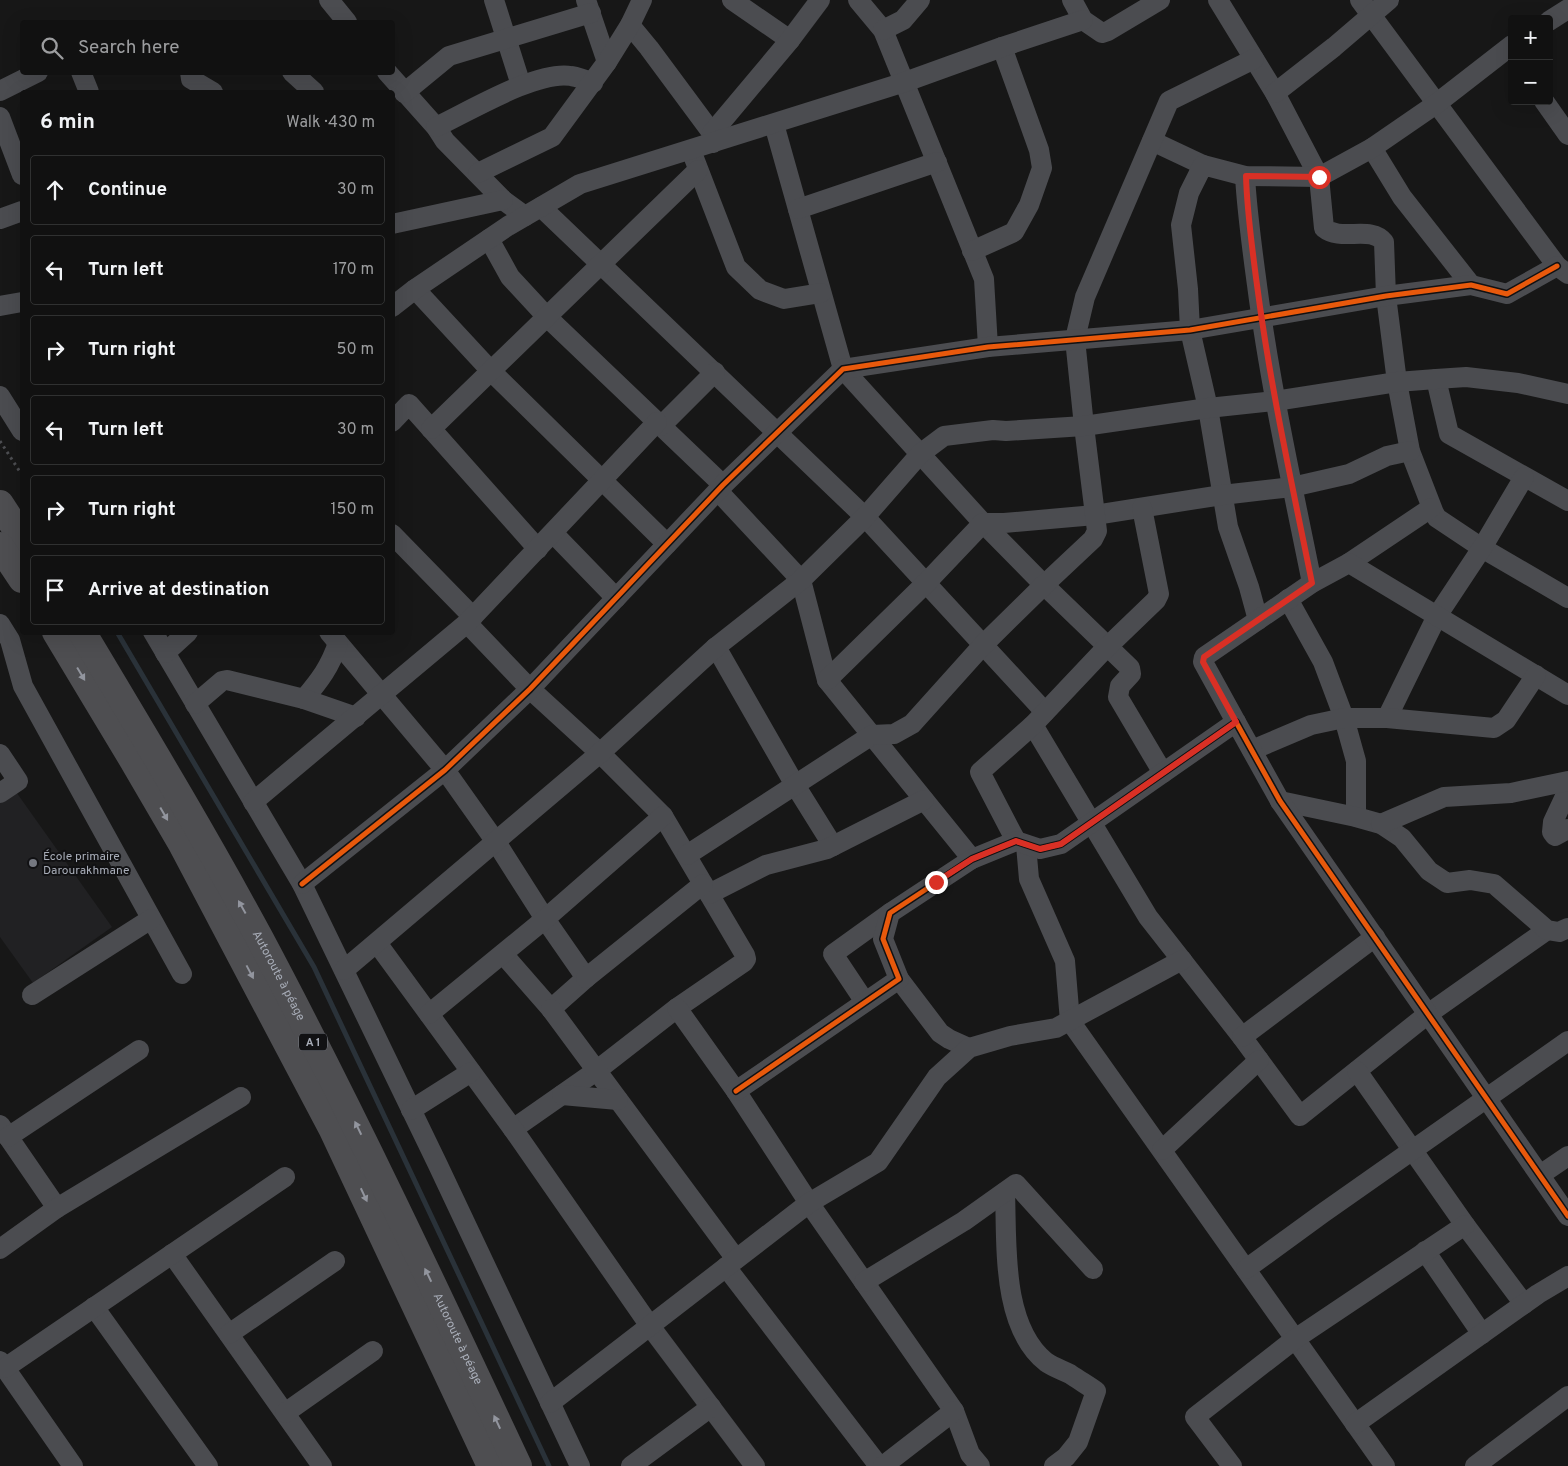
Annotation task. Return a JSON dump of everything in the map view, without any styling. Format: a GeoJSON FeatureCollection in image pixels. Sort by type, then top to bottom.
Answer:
{"type":"FeatureCollection","features":[{"type":"Feature","properties":{"kind":"highway"},"geometry":{"type":"LineString","coordinates":[[0,504],[20,535]]}},
{"type":"Feature","properties":{"kind":"highway"},"geometry":{"type":"LineString","coordinates":[[0,546],[20,576]]}},
{"type":"Feature","properties":{"kind":"highway","name":"A 1"},"geometry":{"type":"LineString","coordinates":[[58,635],[182,844],[324,1113],[491,1466]]}},
{"type":"Feature","properties":{"kind":"highway","name":"Autoroute à péage"},"geometry":{"type":"LineString","coordinates":[[84,635],[201,832],[260,940],[352,1118],[518,1466]]}},
{"type":"Feature","properties":{"kind":"street"},"geometry":{"type":"LineString","coordinates":[[329,0],[344,20]]}},
{"type":"Feature","properties":{"kind":"street"},"geometry":{"type":"LineString","coordinates":[[494,0],[521,85]]}},
{"type":"Feature","properties":{"kind":"street"},"geometry":{"type":"LineString","coordinates":[[478,174],[552,137],[607,62],[630,25],[642,0]]}},
{"type":"Feature","properties":{"kind":"street"},"geometry":{"type":"LineString","coordinates":[[732,0],[790,40]]}},
{"type":"Feature","properties":{"kind":"street"},"geometry":{"type":"LineString","coordinates":[[713,138],[820,0]]}},
{"type":"Feature","properties":{"kind":"street"},"geometry":{"type":"LineString","coordinates":[[858,0],[883,30],[984,279],[988,347]]}},
{"type":"Feature","properties":{"kind":"street"},"geometry":{"type":"LineString","coordinates":[[883,30],[903,20],[920,0]]}},
{"type":"Feature","properties":{"kind":"street"},"geometry":{"type":"LineString","coordinates":[[1072,0],[1083,20],[1102,33],[1156,1]]}},
{"type":"Feature","properties":{"kind":"street"},"geometry":{"type":"LineString","coordinates":[[1218,0],[1275,93],[1319,177],[1324,228],[1328,232],[1335,234],[1373,235],[1379,237],[1384,242],[1386,296],[1397,382],[1410,451],[1421,476],[1431,508],[1438,518],[1482,548],[1568,598]]}},
{"type":"Feature","properties":{"kind":"street"},"geometry":{"type":"LineString","coordinates":[[1275,93],[1334,47],[1365,8],[1389,0]]}},
{"type":"Feature","properties":{"kind":"street"},"geometry":{"type":"LineString","coordinates":[[1553,18],[1568,8],[1562,0]]}},
{"type":"Feature","properties":{"kind":"street"},"geometry":{"type":"LineString","coordinates":[[404,93],[449,56],[506,38],[588,6],[607,62]]}},
{"type":"Feature","properties":{"kind":"street"},"geometry":{"type":"LineString","coordinates":[[302,884],[445,770],[530,689],[720,488],[843,369],[988,347],[1190,330],[1386,296],[1471,285],[1507,294],[1562,270],[1365,8]]}},
{"type":"Feature","properties":{"kind":"street"},"geometry":{"type":"LineString","coordinates":[[395,305],[489,239],[580,184],[691,149],[713,138],[774,124],[905,82],[1083,20]]}},
{"type":"Feature","properties":{"kind":"street"},"geometry":{"type":"LineString","coordinates":[[630,25],[649,48],[713,138]]}},
{"type":"Feature","properties":{"kind":"street"},"geometry":{"type":"LineString","coordinates":[[972,251],[1014,232],[1029,205],[1042,168],[1040,150],[1002,47]]}},
{"type":"Feature","properties":{"kind":"street"},"geometry":{"type":"LineString","coordinates":[[1152,142],[1203,165],[1246,176],[1319,177],[1372,148],[1508,51]]}},
{"type":"Feature","properties":{"kind":"street"},"geometry":{"type":"LineString","coordinates":[[686,855],[872,735],[894,734],[912,724],[983,645],[1093,540],[1097,531],[1096,515],[1075,339],[1085,297],[1169,101],[1254,59]]}},
{"type":"Feature","properties":{"kind":"street"},"geometry":{"type":"LineString","coordinates":[[0,91],[32,75]]}},
{"type":"Feature","properties":{"kind":"street"},"geometry":{"type":"LineString","coordinates":[[82,75],[87,90]]}},
{"type":"Feature","properties":{"kind":"street"},"geometry":{"type":"LineString","coordinates":[[295,75],[312,90]]}},
{"type":"Feature","properties":{"kind":"street"},"geometry":{"type":"LineString","coordinates":[[389,75],[436,127],[445,141],[503,200],[533,211],[601,264],[778,432],[865,517],[983,645],[1039,718],[1092,823],[1148,917],[1242,1037],[1300,1116],[1428,1014],[1547,930]]}},
{"type":"Feature","properties":{"kind":"street"},"geometry":{"type":"LineString","coordinates":[[436,127],[521,85],[548,77],[570,76],[593,83]]}},
{"type":"Feature","properties":{"kind":"street"},"geometry":{"type":"LineString","coordinates":[[191,81],[209,90]]}},
{"type":"Feature","properties":{"kind":"street"},"geometry":{"type":"LineString","coordinates":[[1547,105],[1568,135]]}},
{"type":"Feature","properties":{"kind":"street"},"geometry":{"type":"LineString","coordinates":[[0,117],[20,170]]}},
{"type":"Feature","properties":{"kind":"street"},"geometry":{"type":"LineString","coordinates":[[774,124],[843,369],[983,523],[1130,668],[1131,674],[1120,686],[1118,697],[1163,773]]}},
{"type":"Feature","properties":{"kind":"street"},"geometry":{"type":"LineString","coordinates":[[1372,148],[1402,197],[1471,285]]}},
{"type":"Feature","properties":{"kind":"street"},"geometry":{"type":"LineString","coordinates":[[691,149],[736,267],[760,290],[784,299],[821,293]]}},
{"type":"Feature","properties":{"kind":"street"},"geometry":{"type":"LineString","coordinates":[[798,209],[937,162]]}},
{"type":"Feature","properties":{"kind":"street"},"geometry":{"type":"LineString","coordinates":[[1203,165],[1189,194],[1182,224],[1190,330],[1208,408],[1228,527],[1249,587],[1258,620]]}},
{"type":"Feature","properties":{"kind":"street"},"geometry":{"type":"LineString","coordinates":[[431,429],[698,170]]}},
{"type":"Feature","properties":{"kind":"street"},"geometry":{"type":"LineString","coordinates":[[1246,176],[1246,207],[1261,318],[1275,401],[1312,583]]}},
{"type":"Feature","properties":{"kind":"street"},"geometry":{"type":"LineString","coordinates":[[395,223],[503,200]]}},
{"type":"Feature","properties":{"kind":"street"},"geometry":{"type":"LineString","coordinates":[[0,219],[20,212]]}},
{"type":"Feature","properties":{"kind":"street"},"geometry":{"type":"LineString","coordinates":[[489,239],[510,277],[547,317],[659,424],[720,488],[801,580],[827,680],[972,859]]}},
{"type":"Feature","properties":{"kind":"street"},"geometry":{"type":"LineString","coordinates":[[415,289],[492,371],[667,544]]}},
{"type":"Feature","properties":{"kind":"street"},"geometry":{"type":"LineString","coordinates":[[0,306],[20,302]]}},
{"type":"Feature","properties":{"kind":"street"},"geometry":{"type":"LineString","coordinates":[[253,802],[470,620],[602,480],[715,372]]}},
{"type":"Feature","properties":{"kind":"street"},"geometry":{"type":"LineString","coordinates":[[344,970],[600,753],[716,647],[801,580],[865,517],[920,454],[944,436],[993,430],[1006,431],[1084,426],[1208,408],[1275,401],[1397,382],[1436,379],[1466,378],[1518,383],[1568,394]]}},
{"type":"Feature","properties":{"kind":"street"},"geometry":{"type":"LineString","coordinates":[[1436,379],[1449,434],[1568,501]]}},
{"type":"Feature","properties":{"kind":"street"},"geometry":{"type":"LineString","coordinates":[[0,396],[20,428]]}},
{"type":"Feature","properties":{"kind":"street"},"geometry":{"type":"LineString","coordinates":[[395,419],[410,404],[538,549]]}},
{"type":"Feature","properties":{"kind":"street"},"geometry":{"type":"LineString","coordinates":[[827,680],[926,583],[983,523],[1004,524],[1096,515],[1222,495],[1292,487],[1349,474],[1387,456],[1410,451]]}},
{"type":"Feature","properties":{"kind":"street"},"geometry":{"type":"LineString","coordinates":[[1387,718],[1437,616],[1482,548],[1524,477]]}},
{"type":"Feature","properties":{"kind":"street"},"geometry":{"type":"LineString","coordinates":[[1142,508],[1159,594],[1156,600],[1039,718],[980,772],[1021,843],[1029,879],[1065,961],[1070,1021],[1385,1466]]}},
{"type":"Feature","properties":{"kind":"street"},"geometry":{"type":"LineString","coordinates":[[1431,508],[1349,563],[1312,583],[1204,657],[1203,662],[1280,801],[1568,1216]]}},
{"type":"Feature","properties":{"kind":"street"},"geometry":{"type":"LineString","coordinates":[[552,533],[616,598]]}},
{"type":"Feature","properties":{"kind":"street"},"geometry":{"type":"LineString","coordinates":[[395,537],[530,689],[600,753],[663,816],[746,959],[677,1008],[596,1071],[513,1129]]}},
{"type":"Feature","properties":{"kind":"street"},"geometry":{"type":"LineString","coordinates":[[1349,563],[1568,694]]}},
{"type":"Feature","properties":{"kind":"street"},"geometry":{"type":"LineString","coordinates":[[1288,600],[1323,662],[1344,718],[1356,761],[1356,817]]}},
{"type":"Feature","properties":{"kind":"street"},"geometry":{"type":"LineString","coordinates":[[0,624],[10,640],[23,686],[182,974]]}},
{"type":"Feature","properties":{"kind":"street"},"geometry":{"type":"LineString","coordinates":[[155,635],[302,884],[580,1466]]}},
{"type":"Feature","properties":{"kind":"street"},"geometry":{"type":"LineString","coordinates":[[165,653],[185,635]]}},
{"type":"Feature","properties":{"kind":"street"},"geometry":{"type":"LineString","coordinates":[[333,638],[445,770],[496,842],[545,920],[586,978]]}},
{"type":"Feature","properties":{"kind":"street"},"geometry":{"type":"LineString","coordinates":[[304,699],[324,676],[332,660],[333,638]]}},
{"type":"Feature","properties":{"kind":"street"},"geometry":{"type":"LineString","coordinates":[[716,647],[832,846]]}},
{"type":"Feature","properties":{"kind":"street"},"geometry":{"type":"LineString","coordinates":[[1252,750],[1312,725],[1344,718],[1387,718],[1494,728],[1506,720],[1536,675]]}},
{"type":"Feature","properties":{"kind":"street"},"geometry":{"type":"LineString","coordinates":[[195,704],[226,680],[304,699],[356,716]]}},
{"type":"Feature","properties":{"kind":"street"},"geometry":{"type":"LineString","coordinates":[[865,1002],[833,954],[890,913],[972,859],[1021,843],[1040,849],[1061,844],[1236,722]]}},
{"type":"Feature","properties":{"kind":"street"},"geometry":{"type":"LineString","coordinates":[[0,754],[18,781],[0,793]]}},
{"type":"Feature","properties":{"kind":"street"},"geometry":{"type":"LineString","coordinates":[[1380,824],[1444,797],[1511,793],[1568,781]]}},
{"type":"Feature","properties":{"kind":"street"},"geometry":{"type":"LineString","coordinates":[[1568,790],[1553,822],[1552,832],[1555,836],[1568,828]]}},
{"type":"Feature","properties":{"kind":"street"},"geometry":{"type":"LineString","coordinates":[[551,1009],[586,978],[706,889],[766,866],[827,849],[924,800]]}},
{"type":"Feature","properties":{"kind":"street"},"geometry":{"type":"LineString","coordinates":[[1280,801],[1380,824],[1402,838],[1429,871],[1447,883],[1470,880],[1494,884],[1547,930],[1559,932],[1568,928]]}},
{"type":"Feature","properties":{"kind":"street"},"geometry":{"type":"LineString","coordinates":[[429,1014],[545,920],[663,816]]}},
{"type":"Feature","properties":{"kind":"street"},"geometry":{"type":"LineString","coordinates":[[890,913],[883,938],[899,979],[940,1033],[969,1048]]}},
{"type":"Feature","properties":{"kind":"street"},"geometry":{"type":"LineString","coordinates":[[32,995],[151,919]]}},
{"type":"Feature","properties":{"kind":"street"},"geometry":{"type":"LineString","coordinates":[[1242,1037],[1375,937]]}},
{"type":"Feature","properties":{"kind":"street"},"geometry":{"type":"LineString","coordinates":[[377,943],[513,1129],[650,1326],[755,1466]]}},
{"type":"Feature","properties":{"kind":"street"},"geometry":{"type":"LineString","coordinates":[[502,954],[551,1009],[618,1100],[731,1263],[881,1466],[954,1411]]}},
{"type":"Feature","properties":{"kind":"street"},"geometry":{"type":"LineString","coordinates":[[550,1402],[808,1203],[878,1162],[937,1076],[969,1048],[1010,1036],[1056,1028],[1182,960]]}},
{"type":"Feature","properties":{"kind":"street"},"geometry":{"type":"LineString","coordinates":[[736,1091],[899,979]]}},
{"type":"Feature","properties":{"kind":"street"},"geometry":{"type":"LineString","coordinates":[[677,1008],[736,1091],[808,1203],[954,1411],[970,1454],[980,1466]]}},
{"type":"Feature","properties":{"kind":"street"},"geometry":{"type":"LineString","coordinates":[[1246,1269],[1568,1041]]}},
{"type":"Feature","properties":{"kind":"street"},"geometry":{"type":"LineString","coordinates":[[58,1208],[4,1131],[139,1050]]}},
{"type":"Feature","properties":{"kind":"street"},"geometry":{"type":"LineString","coordinates":[[1162,1150],[1259,1060]]}},
{"type":"Feature","properties":{"kind":"street"},"geometry":{"type":"LineString","coordinates":[[1357,1071],[1524,1304]]}},
{"type":"Feature","properties":{"kind":"street"},"geometry":{"type":"LineString","coordinates":[[411,1110],[471,1072]]}},
{"type":"Feature","properties":{"kind":"street"},"geometry":{"type":"LineString","coordinates":[[562,1095],[618,1100]]}},
{"type":"Feature","properties":{"kind":"street"},"geometry":{"type":"LineString","coordinates":[[0,1249],[58,1208],[241,1098]]}},
{"type":"Feature","properties":{"kind":"street"},"geometry":{"type":"LineString","coordinates":[[1540,1175],[1568,1156]]}},
{"type":"Feature","properties":{"kind":"street"},"geometry":{"type":"LineString","coordinates":[[72,1466],[2,1364],[94,1307],[285,1177]]}},
{"type":"Feature","properties":{"kind":"street"},"geometry":{"type":"LineString","coordinates":[[864,1282],[964,1221],[1016,1184],[1094,1269]]}},
{"type":"Feature","properties":{"kind":"street"},"geometry":{"type":"LineString","coordinates":[[1005,1192],[1009,1274],[1016,1317],[1029,1344],[1047,1362],[1096,1391],[1078,1442],[1066,1457],[1054,1466]]}},
{"type":"Feature","properties":{"kind":"street"},"geometry":{"type":"LineString","coordinates":[[1224,1463],[1195,1417],[1295,1339],[1466,1224]]}},
{"type":"Feature","properties":{"kind":"street"},"geometry":{"type":"LineString","coordinates":[[1425,1251],[1482,1334]]}},
{"type":"Feature","properties":{"kind":"street"},"geometry":{"type":"LineString","coordinates":[[172,1254],[322,1466]]}},
{"type":"Feature","properties":{"kind":"street"},"geometry":{"type":"LineString","coordinates":[[229,1334],[335,1261]]}},
{"type":"Feature","properties":{"kind":"street"},"geometry":{"type":"LineString","coordinates":[[1356,1424],[1524,1304],[1568,1276]]}},
{"type":"Feature","properties":{"kind":"street"},"geometry":{"type":"LineString","coordinates":[[94,1307],[208,1466]]}},
{"type":"Feature","properties":{"kind":"street"},"geometry":{"type":"LineString","coordinates":[[285,1413],[374,1351]]}},
{"type":"Feature","properties":{"kind":"street"},"geometry":{"type":"LineString","coordinates":[[1475,1466],[1568,1396]]}},
{"type":"Feature","properties":{"kind":"street"},"geometry":{"type":"LineString","coordinates":[[631,1466],[711,1408]]}},
{"type":"Feature","properties":{"kind":"path"},"geometry":{"type":"LineString","coordinates":[[0,441],[20,472]]}},
{"type":"Feature","properties":{"kind":"shaded area","name":"École primaire Darourakhmane"},"geometry":{"type":"Polygon","coordinates":[[[14,789],[112,927],[33,983],[0,937],[0,799],[14,789]]]}},
{"type":"Feature","properties":{"kind":"waterway"},"geometry":{"type":"LineString","coordinates":[[119,635],[314,967],[549,1466]]}},
{"type":"Feature","properties":{"kind":"cycle path"},"geometry":{"type":"LineString","coordinates":[[302,884],[445,770],[530,689],[723,485],[843,369],[988,347],[1190,330],[1386,296],[1471,285],[1507,294],[1557,266]]}},
{"type":"Feature","properties":{"kind":"cycle path"},"geometry":{"type":"LineString","coordinates":[[736,1091],[899,979],[883,939],[890,913],[972,859],[1016,841],[1040,849],[1061,844],[1236,722],[1280,801],[1568,1216]]}},
{"type":"Feature","properties":{"kind":"place","name":"École primaire Darourakhmane"},"geometry":{"type":"Point","coordinates":[33,863]}},
{"type":"Feature","properties":{"kind":"route"},"geometry":{"type":"LineString","coordinates":[[936,882],[972,859],[1016,841],[1040,849],[1061,844],[1236,722],[1203,662],[1204,657],[1312,583],[1275,401],[1261,318],[1246,207],[1246,176],[1319,177]]}}]}
